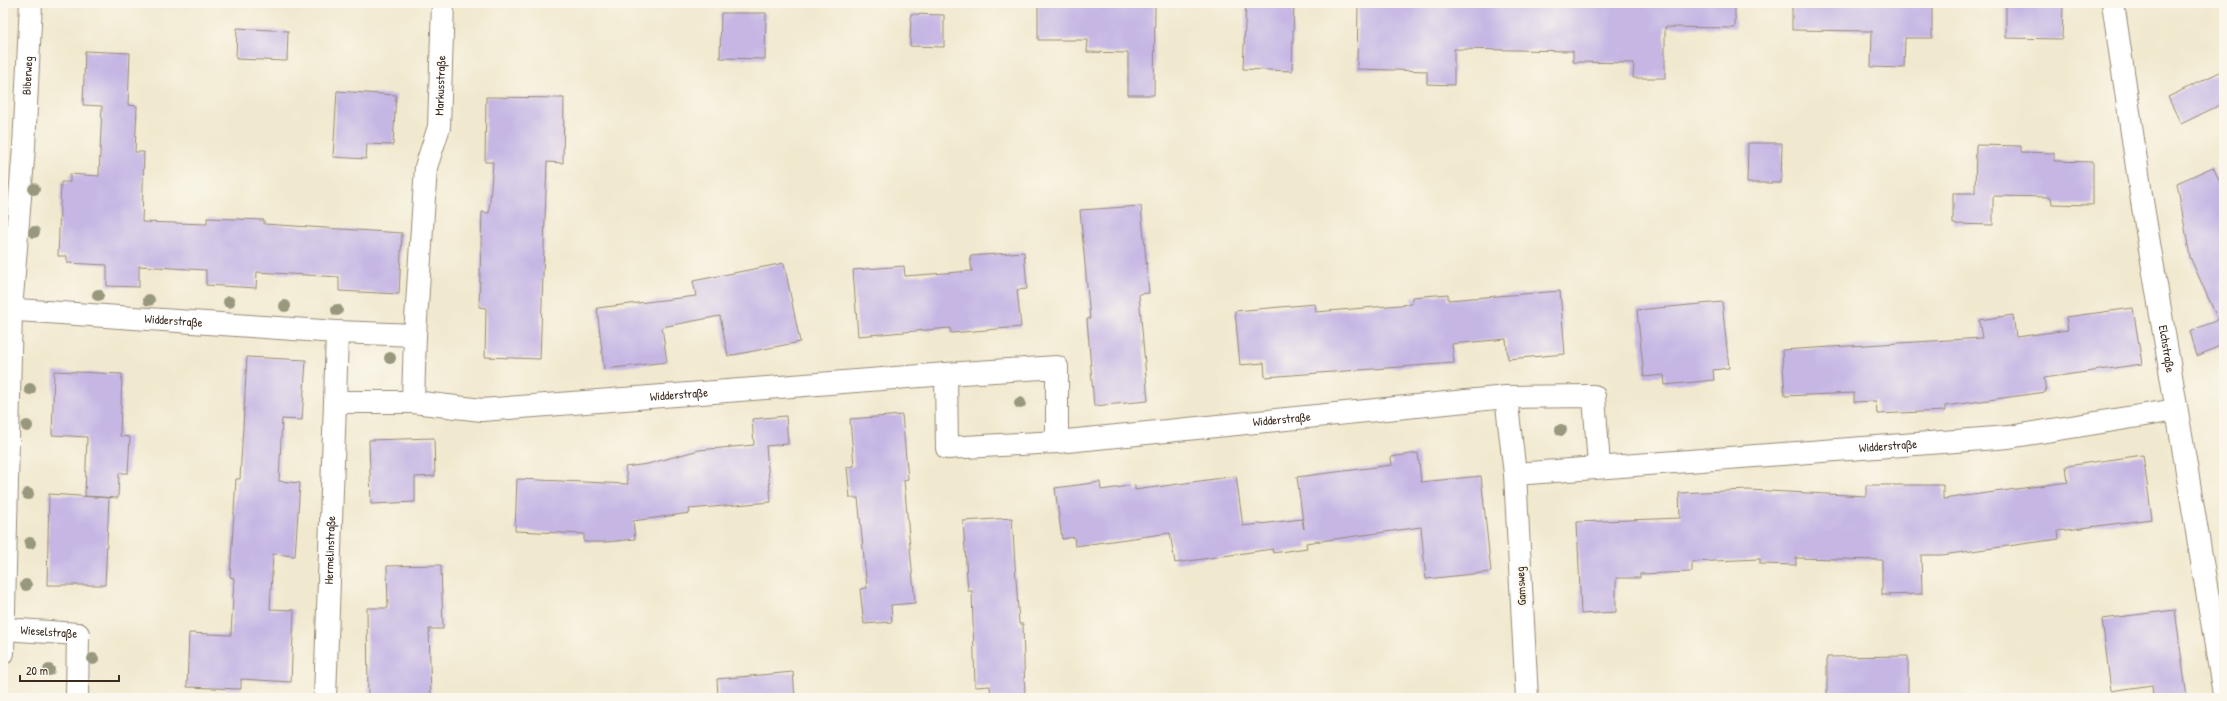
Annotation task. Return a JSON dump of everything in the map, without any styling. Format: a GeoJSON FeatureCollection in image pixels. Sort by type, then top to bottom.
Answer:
{"type":"FeatureCollection","features":[{"type":"Feature","properties":{"kind":"street","name":"Biberweg"},"geometry":{"type":"LineString","coordinates":[[7,310],[24,147],[31,3]]}},
{"type":"Feature","properties":{"kind":"street","name":"Markusstraße"},"geometry":{"type":"LineString","coordinates":[[415,335],[426,167],[439,127],[443,3]]}},
{"type":"Feature","properties":{"kind":"street","name":"Elchstraße"},"geometry":{"type":"LineString","coordinates":[[2113,3],[2127,107],[2176,410],[2219,628],[2224,694]]}},
{"type":"Feature","properties":{"kind":"street","name":"Widderstraße"},"geometry":{"type":"LineString","coordinates":[[7,310],[336,332],[415,335]]}},
{"type":"Feature","properties":{"kind":"street","name":"Wieselstraße"},"geometry":{"type":"LineString","coordinates":[[3,653],[7,310]]}},
{"type":"Feature","properties":{"kind":"street"},"geometry":{"type":"LineString","coordinates":[[335,402],[336,332]]}},
{"type":"Feature","properties":{"kind":"street"},"geometry":{"type":"LineString","coordinates":[[413,402],[415,335]]}},
{"type":"Feature","properties":{"kind":"street","name":"Widderstraße"},"geometry":{"type":"LineString","coordinates":[[335,402],[413,402],[482,410],[946,374],[1056,367],[1057,442]]}},
{"type":"Feature","properties":{"kind":"street","name":"Widderstraße"},"geometry":{"type":"LineString","coordinates":[[946,374],[947,448],[1057,442],[1506,398],[1594,396],[1599,466]]}},
{"type":"Feature","properties":{"kind":"street"},"geometry":{"type":"LineString","coordinates":[[1506,398],[1515,474]]}},
{"type":"Feature","properties":{"kind":"street","name":"Hermelinstraße"},"geometry":{"type":"LineString","coordinates":[[325,698],[335,402]]}},
{"type":"Feature","properties":{"kind":"street","name":"Widderstraße"},"geometry":{"type":"LineString","coordinates":[[1515,474],[1599,466],[2009,437],[2176,410]]}},
{"type":"Feature","properties":{"kind":"street","name":"Gamsweg"},"geometry":{"type":"LineString","coordinates":[[1515,474],[1527,698]]}},
{"type":"Feature","properties":{"kind":"street","name":"Wieselstraße"},"geometry":{"type":"LineString","coordinates":[[4,629],[78,634],[77,698]]}},
{"type":"Feature","properties":{"kind":"building"},"geometry":{"type":"Polygon","coordinates":[[[1038,3],[1155,3],[1154,95],[1128,95],[1128,53],[1087,52],[1088,40],[1038,40],[1038,3]]]}},
{"type":"Feature","properties":{"kind":"building"},"geometry":{"type":"Polygon","coordinates":[[[1246,3],[1294,3],[1292,71],[1243,69],[1246,3]]]}},
{"type":"Feature","properties":{"kind":"building"},"geometry":{"type":"Polygon","coordinates":[[[1358,3],[1735,3],[1735,28],[1665,27],[1665,78],[1633,78],[1634,63],[1573,62],[1573,51],[1454,49],[1454,85],[1427,84],[1427,71],[1357,69],[1358,3]]]}},
{"type":"Feature","properties":{"kind":"building"},"geometry":{"type":"Polygon","coordinates":[[[1792,3],[1932,3],[1932,38],[1905,38],[1904,68],[1871,67],[1872,31],[1792,30],[1792,3]]]}},
{"type":"Feature","properties":{"kind":"building"},"geometry":{"type":"Polygon","coordinates":[[[2006,3],[2063,3],[2062,39],[2006,38],[2006,3]]]}},
{"type":"Feature","properties":{"kind":"building"},"geometry":{"type":"Polygon","coordinates":[[[721,13],[766,13],[765,59],[720,58],[721,13]]]}},
{"type":"Feature","properties":{"kind":"building"},"geometry":{"type":"Polygon","coordinates":[[[911,14],[944,15],[944,47],[910,46],[911,14]]]}},
{"type":"Feature","properties":{"kind":"building"},"geometry":{"type":"Polygon","coordinates":[[[237,28],[288,31],[287,61],[236,59],[237,28]]]}},
{"type":"Feature","properties":{"kind":"building"},"geometry":{"type":"Polygon","coordinates":[[[85,51],[130,53],[128,105],[137,106],[135,152],[144,152],[142,222],[207,224],[207,218],[264,220],[264,224],[402,233],[399,294],[339,291],[339,277],[257,272],[256,288],[206,285],[206,270],[139,266],[139,287],[107,286],[107,265],[67,263],[67,256],[58,256],[61,182],[70,182],[70,174],[99,176],[102,106],[83,105],[85,51]]]}},
{"type":"Feature","properties":{"kind":"building"},"geometry":{"type":"Polygon","coordinates":[[[2224,70],[2224,103],[2181,124],[2168,97],[2224,70]]]}},
{"type":"Feature","properties":{"kind":"building"},"geometry":{"type":"Polygon","coordinates":[[[337,91],[396,95],[393,145],[367,144],[366,159],[333,157],[337,91]]]}},
{"type":"Feature","properties":{"kind":"building"},"geometry":{"type":"Polygon","coordinates":[[[486,97],[564,98],[563,163],[547,162],[540,359],[485,357],[486,308],[479,307],[482,212],[489,213],[493,162],[485,162],[486,97]]]}},
{"type":"Feature","properties":{"kind":"building"},"geometry":{"type":"Polygon","coordinates":[[[1748,143],[1782,143],[1781,183],[1747,183],[1748,143]]]}},
{"type":"Feature","properties":{"kind":"building"},"geometry":{"type":"Polygon","coordinates":[[[1976,145],[2021,146],[2021,152],[2054,153],[2054,161],[2093,162],[2093,205],[2052,204],[2051,197],[1993,196],[1993,225],[1953,224],[1953,193],[1975,193],[1976,145]]]}},
{"type":"Feature","properties":{"kind":"building"},"geometry":{"type":"Polygon","coordinates":[[[2213,167],[2224,191],[2224,344],[2197,356],[2190,331],[2218,320],[2190,257],[2177,183],[2213,167]]]}},
{"type":"Feature","properties":{"kind":"building"},"geometry":{"type":"Polygon","coordinates":[[[1141,206],[1149,293],[1139,294],[1148,401],[1094,406],[1087,319],[1090,319],[1080,210],[1141,206]]]}},
{"type":"Feature","properties":{"kind":"building"},"geometry":{"type":"Polygon","coordinates":[[[1024,252],[1027,289],[1017,290],[1021,327],[951,333],[950,328],[858,336],[853,270],[904,266],[905,276],[972,271],[970,256],[1024,252]]]}},
{"type":"Feature","properties":{"kind":"building"},"geometry":{"type":"Polygon","coordinates":[[[784,263],[800,342],[728,356],[720,316],[662,327],[667,362],[604,369],[597,308],[696,296],[693,281],[784,263]]]}},
{"type":"Feature","properties":{"kind":"building"},"geometry":{"type":"Polygon","coordinates":[[[1560,291],[1565,354],[1508,359],[1506,339],[1452,344],[1454,363],[1265,377],[1264,363],[1240,365],[1235,311],[1315,304],[1316,312],[1412,304],[1412,297],[1448,294],[1448,300],[1560,291]]]}},
{"type":"Feature","properties":{"kind":"building"},"geometry":{"type":"Polygon","coordinates":[[[1722,302],[1729,368],[1713,370],[1714,380],[1665,385],[1664,375],[1644,377],[1637,310],[1722,302]]]}},
{"type":"Feature","properties":{"kind":"building"},"geometry":{"type":"Polygon","coordinates":[[[2133,308],[2142,364],[2044,378],[2046,392],[1945,406],[1945,411],[1877,414],[1876,401],[1854,402],[1854,393],[1785,396],[1782,350],[1982,338],[1979,320],[2013,315],[2016,337],[2068,330],[2066,317],[2133,308]]]}},
{"type":"Feature","properties":{"kind":"building"},"geometry":{"type":"Polygon","coordinates":[[[247,357],[306,360],[302,420],[282,419],[279,481],[300,483],[295,556],[273,554],[270,609],[294,610],[291,682],[241,679],[241,689],[187,687],[189,633],[231,635],[234,578],[230,577],[236,479],[240,479],[247,357]]]}},
{"type":"Feature","properties":{"kind":"building"},"geometry":{"type":"Polygon","coordinates":[[[54,371],[122,374],[120,436],[130,437],[128,473],[119,473],[118,498],[85,496],[87,437],[52,435],[54,371]]]}},
{"type":"Feature","properties":{"kind":"building"},"geometry":{"type":"Polygon","coordinates":[[[902,415],[908,479],[904,480],[915,603],[891,605],[892,622],[864,624],[860,589],[867,588],[858,498],[850,498],[847,467],[854,466],[850,419],[902,415]]]}},
{"type":"Feature","properties":{"kind":"building"},"geometry":{"type":"Polygon","coordinates":[[[786,416],[788,444],[766,446],[771,502],[689,509],[690,513],[633,521],[635,539],[606,542],[584,542],[584,534],[515,531],[517,479],[628,484],[625,467],[648,464],[699,450],[754,445],[752,419],[786,416]]]}},
{"type":"Feature","properties":{"kind":"building"},"geometry":{"type":"Polygon","coordinates":[[[434,438],[435,476],[415,477],[415,502],[371,504],[369,440],[434,438]]]}},
{"type":"Feature","properties":{"kind":"building"},"geometry":{"type":"Polygon","coordinates":[[[1418,453],[1421,482],[1481,476],[1491,572],[1426,579],[1421,527],[1306,543],[1307,548],[1273,553],[1272,549],[1175,563],[1170,533],[1075,546],[1074,537],[1062,539],[1055,488],[1100,482],[1101,490],[1135,485],[1135,490],[1236,476],[1243,526],[1302,519],[1304,529],[1297,477],[1392,465],[1391,457],[1418,453]]]}},
{"type":"Feature","properties":{"kind":"building"},"geometry":{"type":"Polygon","coordinates":[[[2143,455],[2152,519],[2058,531],[2059,539],[1942,555],[1921,555],[1922,594],[1882,595],[1882,560],[1796,558],[1796,565],[1760,564],[1760,559],[1692,562],[1692,572],[1640,574],[1640,578],[1616,578],[1616,612],[1581,614],[1577,522],[1680,518],[1679,493],[1748,490],[1866,496],[1866,485],[1943,485],[1943,499],[2068,482],[2066,466],[2143,455]]]}},
{"type":"Feature","properties":{"kind":"building"},"geometry":{"type":"Polygon","coordinates":[[[49,494],[109,498],[105,585],[47,585],[49,494]]]}},
{"type":"Feature","properties":{"kind":"building"},"geometry":{"type":"Polygon","coordinates":[[[1012,518],[1019,624],[1023,624],[1025,698],[991,698],[990,686],[975,687],[972,591],[968,591],[963,521],[1012,518]]]}},
{"type":"Feature","properties":{"kind":"building"},"geometry":{"type":"Polygon","coordinates":[[[441,565],[443,629],[429,629],[431,698],[368,698],[367,608],[388,608],[387,566],[441,565]]]}},
{"type":"Feature","properties":{"kind":"building"},"geometry":{"type":"Polygon","coordinates":[[[2175,610],[2187,698],[2153,698],[2152,685],[2111,691],[2102,619],[2175,610]]]}},
{"type":"Feature","properties":{"kind":"building"},"geometry":{"type":"Polygon","coordinates":[[[1908,656],[1908,698],[1827,698],[1827,657],[1908,656]]]}},
{"type":"Feature","properties":{"kind":"building"},"geometry":{"type":"Polygon","coordinates":[[[793,672],[795,698],[718,698],[717,679],[793,672]]]}}]}
